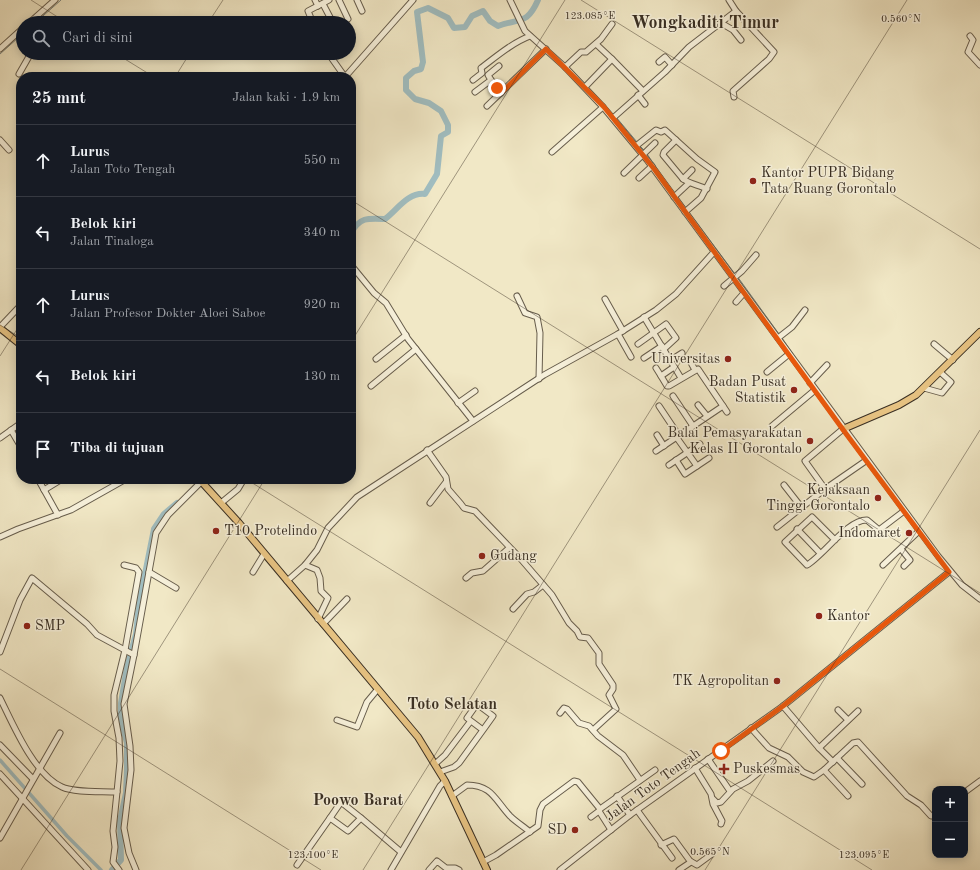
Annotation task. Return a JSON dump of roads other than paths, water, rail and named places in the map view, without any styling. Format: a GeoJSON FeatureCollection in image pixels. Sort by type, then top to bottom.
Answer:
{"type":"FeatureCollection","features":[{"type":"Feature","properties":{"kind":"main road"},"geometry":{"type":"LineString","coordinates":[[0,327],[16,341]]}},
{"type":"Feature","properties":{"kind":"main road"},"geometry":{"type":"LineString","coordinates":[[843,429],[899,405],[924,388],[980,332]]}},
{"type":"Feature","properties":{"kind":"main road"},"geometry":{"type":"LineString","coordinates":[[204,484],[418,737],[445,780],[487,870]]}},
{"type":"Feature","properties":{"kind":"street"},"geometry":{"type":"LineString","coordinates":[[37,16],[55,0]]}},
{"type":"Feature","properties":{"kind":"street"},"geometry":{"type":"LineString","coordinates":[[314,0],[320,5],[328,16]]}},
{"type":"Feature","properties":{"kind":"street"},"geometry":{"type":"LineString","coordinates":[[310,16],[308,12],[330,0]]}},
{"type":"Feature","properties":{"kind":"street"},"geometry":{"type":"LineString","coordinates":[[339,0],[347,16]]}},
{"type":"Feature","properties":{"kind":"street"},"geometry":{"type":"LineString","coordinates":[[357,0],[362,11]]}},
{"type":"Feature","properties":{"kind":"street"},"geometry":{"type":"LineString","coordinates":[[349,72],[413,0]]}},
{"type":"Feature","properties":{"kind":"street"},"geometry":{"type":"LineString","coordinates":[[510,0],[522,27],[530,36],[567,66],[604,107],[615,116],[638,144],[652,166],[676,195],[714,252],[735,276],[744,293],[780,337],[789,354],[812,382],[815,390],[843,429],[949,572],[962,586],[980,599]]}},
{"type":"Feature","properties":{"kind":"street"},"geometry":{"type":"LineString","coordinates":[[728,0],[736,11],[774,52],[769,59],[733,91],[734,97]]}},
{"type":"Feature","properties":{"kind":"street"},"geometry":{"type":"LineString","coordinates":[[615,116],[672,65],[689,47],[736,11]]}},
{"type":"Feature","properties":{"kind":"street"},"geometry":{"type":"LineString","coordinates":[[721,23],[733,30],[741,40]]}},
{"type":"Feature","properties":{"kind":"street"},"geometry":{"type":"LineString","coordinates":[[567,66],[581,52],[586,52],[596,44],[612,24]]}},
{"type":"Feature","properties":{"kind":"street"},"geometry":{"type":"LineString","coordinates":[[0,49],[16,35]]}},
{"type":"Feature","properties":{"kind":"street"},"geometry":{"type":"LineString","coordinates":[[473,80],[482,73],[481,68],[512,44],[530,36]]}},
{"type":"Feature","properties":{"kind":"street"},"geometry":{"type":"LineString","coordinates":[[970,36],[973,40],[968,52],[980,65]]}},
{"type":"Feature","properties":{"kind":"street"},"geometry":{"type":"LineString","coordinates":[[596,44],[643,91]]}},
{"type":"Feature","properties":{"kind":"street"},"geometry":{"type":"LineString","coordinates":[[487,106],[546,49]]}},
{"type":"Feature","properties":{"kind":"street"},"geometry":{"type":"LineString","coordinates":[[659,62],[665,57],[672,65]]}},
{"type":"Feature","properties":{"kind":"street"},"geometry":{"type":"LineString","coordinates":[[586,86],[612,59]]}},
{"type":"Feature","properties":{"kind":"street"},"geometry":{"type":"LineString","coordinates":[[20,72],[27,60]]}},
{"type":"Feature","properties":{"kind":"street"},"geometry":{"type":"LineString","coordinates":[[333,60],[341,72]]}},
{"type":"Feature","properties":{"kind":"street"},"geometry":{"type":"LineString","coordinates":[[500,66],[488,76],[501,93]]}},
{"type":"Feature","properties":{"kind":"street"},"geometry":{"type":"LineString","coordinates":[[475,92],[491,80]]}},
{"type":"Feature","properties":{"kind":"street"},"geometry":{"type":"LineString","coordinates":[[638,95],[645,104]]}},
{"type":"Feature","properties":{"kind":"street"},"geometry":{"type":"LineString","coordinates":[[552,152],[604,107]]}},
{"type":"Feature","properties":{"kind":"street"},"geometry":{"type":"LineString","coordinates":[[638,144],[657,130],[661,132],[665,130],[715,172],[699,202],[687,211]]}},
{"type":"Feature","properties":{"kind":"street"},"geometry":{"type":"LineString","coordinates":[[0,140],[9,150]]}},
{"type":"Feature","properties":{"kind":"street"},"geometry":{"type":"LineString","coordinates":[[676,140],[664,152],[663,156],[689,183],[696,183],[707,189]]}},
{"type":"Feature","properties":{"kind":"street"},"geometry":{"type":"LineString","coordinates":[[624,173],[656,143]]}},
{"type":"Feature","properties":{"kind":"street"},"geometry":{"type":"LineString","coordinates":[[639,178],[652,166]]}},
{"type":"Feature","properties":{"kind":"street"},"geometry":{"type":"LineString","coordinates":[[684,179],[692,170]]}},
{"type":"Feature","properties":{"kind":"street"},"geometry":{"type":"LineString","coordinates":[[676,195],[689,183]]}},
{"type":"Feature","properties":{"kind":"street"},"geometry":{"type":"LineString","coordinates":[[286,581],[305,565],[317,550],[328,528],[351,503],[427,450],[539,379],[644,318],[676,294],[714,252]]}},
{"type":"Feature","properties":{"kind":"street"},"geometry":{"type":"LineString","coordinates":[[724,286],[756,255]]}},
{"type":"Feature","properties":{"kind":"street"},"geometry":{"type":"LineString","coordinates":[[356,271],[374,293],[386,303],[416,349],[473,421]]}},
{"type":"Feature","properties":{"kind":"street"},"geometry":{"type":"LineString","coordinates":[[736,302],[744,293]]}},
{"type":"Feature","properties":{"kind":"street"},"geometry":{"type":"LineString","coordinates":[[517,296],[526,313],[537,317],[540,328],[539,379]]}},
{"type":"Feature","properties":{"kind":"street"},"geometry":{"type":"LineString","coordinates":[[605,300],[623,331]]}},
{"type":"Feature","properties":{"kind":"street"},"geometry":{"type":"LineString","coordinates":[[0,327],[16,310]]}},
{"type":"Feature","properties":{"kind":"street"},"geometry":{"type":"LineString","coordinates":[[780,337],[805,310]]}},
{"type":"Feature","properties":{"kind":"street"},"geometry":{"type":"LineString","coordinates":[[644,318],[681,378]]}},
{"type":"Feature","properties":{"kind":"street"},"geometry":{"type":"LineString","coordinates":[[638,344],[666,324],[676,337],[675,341],[644,358]]}},
{"type":"Feature","properties":{"kind":"street"},"geometry":{"type":"LineString","coordinates":[[618,334],[630,357]]}},
{"type":"Feature","properties":{"kind":"street"},"geometry":{"type":"LineString","coordinates":[[376,359],[406,335]]}},
{"type":"Feature","properties":{"kind":"street"},"geometry":{"type":"LineString","coordinates":[[934,344],[953,360]]}},
{"type":"Feature","properties":{"kind":"street"},"geometry":{"type":"LineString","coordinates":[[371,386],[416,349]]}},
{"type":"Feature","properties":{"kind":"street"},"geometry":{"type":"LineString","coordinates":[[671,360],[682,353]]}},
{"type":"Feature","properties":{"kind":"street"},"geometry":{"type":"LineString","coordinates":[[767,372],[789,354]]}},
{"type":"Feature","properties":{"kind":"street"},"geometry":{"type":"LineString","coordinates":[[689,359],[695,370]]}},
{"type":"Feature","properties":{"kind":"street"},"geometry":{"type":"LineString","coordinates":[[812,382],[828,365]]}},
{"type":"Feature","properties":{"kind":"street"},"geometry":{"type":"LineString","coordinates":[[661,376],[674,367]]}},
{"type":"Feature","properties":{"kind":"street"},"geometry":{"type":"LineString","coordinates":[[656,368],[668,386],[699,369],[727,412]]}},
{"type":"Feature","properties":{"kind":"street"},"geometry":{"type":"LineString","coordinates":[[924,388],[942,393],[951,382],[940,372]]}},
{"type":"Feature","properties":{"kind":"street"},"geometry":{"type":"LineString","coordinates":[[772,426],[815,390]]}},
{"type":"Feature","properties":{"kind":"street"},"geometry":{"type":"LineString","coordinates":[[458,403],[475,391]]}},
{"type":"Feature","properties":{"kind":"street"},"geometry":{"type":"LineString","coordinates":[[673,396],[693,426]]}},
{"type":"Feature","properties":{"kind":"street"},"geometry":{"type":"LineString","coordinates":[[698,405],[707,416]]}},
{"type":"Feature","properties":{"kind":"street"},"geometry":{"type":"LineString","coordinates":[[659,406],[687,453],[697,466]]}},
{"type":"Feature","properties":{"kind":"street"},"geometry":{"type":"LineString","coordinates":[[656,451],[723,406]]}},
{"type":"Feature","properties":{"kind":"street"},"geometry":{"type":"LineString","coordinates":[[0,438],[16,426]]}},
{"type":"Feature","properties":{"kind":"street"},"geometry":{"type":"LineString","coordinates":[[825,489],[806,461],[843,429]]}},
{"type":"Feature","properties":{"kind":"street"},"geometry":{"type":"LineString","coordinates":[[11,430],[16,438]]}},
{"type":"Feature","properties":{"kind":"street"},"geometry":{"type":"LineString","coordinates":[[657,435],[664,446]]}},
{"type":"Feature","properties":{"kind":"street"},"geometry":{"type":"LineString","coordinates":[[669,465],[700,444]]}},
{"type":"Feature","properties":{"kind":"street"},"geometry":{"type":"LineString","coordinates":[[427,450],[446,477],[448,489],[463,507],[475,511],[543,585],[580,637],[587,638],[600,653],[599,664],[613,685],[613,689],[608,695],[615,710],[593,730]]}},
{"type":"Feature","properties":{"kind":"street"},"geometry":{"type":"LineString","coordinates":[[676,460],[685,474],[709,458]]}},
{"type":"Feature","properties":{"kind":"street"},"geometry":{"type":"LineString","coordinates":[[778,527],[825,489],[867,460]]}},
{"type":"Feature","properties":{"kind":"street"},"geometry":{"type":"LineString","coordinates":[[430,503],[447,481]]}},
{"type":"Feature","properties":{"kind":"street"},"geometry":{"type":"LineString","coordinates":[[41,484],[58,515]]}},
{"type":"Feature","properties":{"kind":"street"},"geometry":{"type":"LineString","coordinates":[[44,490],[54,484]]}},
{"type":"Feature","properties":{"kind":"street"},"geometry":{"type":"LineString","coordinates":[[0,537],[58,515],[117,484]]}},
{"type":"Feature","properties":{"kind":"street"},"geometry":{"type":"LineString","coordinates":[[119,870],[113,862],[115,846],[113,831],[120,761],[114,704],[116,686],[129,652],[149,572],[158,528],[197,484]]}},
{"type":"Feature","properties":{"kind":"street"},"geometry":{"type":"LineString","coordinates":[[221,503],[238,489],[241,484]]}},
{"type":"Feature","properties":{"kind":"street"},"geometry":{"type":"LineString","coordinates":[[784,485],[802,508]]}},
{"type":"Feature","properties":{"kind":"street"},"geometry":{"type":"LineString","coordinates":[[835,540],[812,517],[797,529],[785,542],[805,564],[808,564],[846,531],[866,520],[878,530],[904,511]]}},
{"type":"Feature","properties":{"kind":"street"},"geometry":{"type":"LineString","coordinates":[[797,529],[820,553]]}},
{"type":"Feature","properties":{"kind":"street"},"geometry":{"type":"LineString","coordinates":[[883,565],[919,531]]}},
{"type":"Feature","properties":{"kind":"street"},"geometry":{"type":"LineString","coordinates":[[466,578],[472,573],[482,571],[509,548]]}},
{"type":"Feature","properties":{"kind":"street"},"geometry":{"type":"LineString","coordinates":[[901,549],[910,560],[904,566]]}},
{"type":"Feature","properties":{"kind":"street"},"geometry":{"type":"LineString","coordinates":[[253,572],[264,554]]}},
{"type":"Feature","properties":{"kind":"street"},"geometry":{"type":"LineString","coordinates":[[124,565],[136,568],[139,572],[124,704],[132,770],[124,828],[129,854],[136,870]]}},
{"type":"Feature","properties":{"kind":"street"},"geometry":{"type":"LineString","coordinates":[[305,565],[317,570],[320,578],[321,591],[328,598],[318,619]]}},
{"type":"Feature","properties":{"kind":"street"},"geometry":{"type":"LineString","coordinates":[[149,572],[176,588]]}},
{"type":"Feature","properties":{"kind":"street","name":"Jalan Toto Tengah"},"geometry":{"type":"LineString","coordinates":[[560,870],[630,815],[783,706],[949,572]]}},
{"type":"Feature","properties":{"kind":"street"},"geometry":{"type":"LineString","coordinates":[[0,652],[20,600],[32,578],[87,624],[93,632],[129,652]]}},
{"type":"Feature","properties":{"kind":"street"},"geometry":{"type":"LineString","coordinates":[[513,609],[527,594],[534,592],[543,585]]}},
{"type":"Feature","properties":{"kind":"street"},"geometry":{"type":"LineString","coordinates":[[323,624],[347,600]]}},
{"type":"Feature","properties":{"kind":"street"},"geometry":{"type":"LineString","coordinates":[[337,720],[357,727],[367,702],[377,690]]}},
{"type":"Feature","properties":{"kind":"street"},"geometry":{"type":"LineString","coordinates":[[0,698],[31,757],[40,769],[62,787],[117,792]]}},
{"type":"Feature","properties":{"kind":"street"},"geometry":{"type":"LineString","coordinates":[[440,772],[454,767],[459,763],[483,730],[493,716],[478,704],[467,717],[470,722],[483,730]]}},
{"type":"Feature","properties":{"kind":"street"},"geometry":{"type":"LineString","coordinates":[[783,706],[819,748],[862,784]]}},
{"type":"Feature","properties":{"kind":"street"},"geometry":{"type":"LineString","coordinates":[[560,713],[564,708],[567,709],[579,723],[585,723],[624,755],[640,780]]}},
{"type":"Feature","properties":{"kind":"street"},"geometry":{"type":"LineString","coordinates":[[838,710],[848,720]]}},
{"type":"Feature","properties":{"kind":"street"},"geometry":{"type":"LineString","coordinates":[[819,748],[858,711]]}},
{"type":"Feature","properties":{"kind":"street"},"geometry":{"type":"LineString","coordinates":[[435,764],[445,755],[470,722]]}},
{"type":"Feature","properties":{"kind":"street"},"geometry":{"type":"LineString","coordinates":[[751,728],[768,748],[788,757],[803,772],[815,777],[853,743],[858,742],[907,796],[921,805],[930,816],[932,816]]}},
{"type":"Feature","properties":{"kind":"street"},"geometry":{"type":"LineString","coordinates":[[0,838],[60,733]]}},
{"type":"Feature","properties":{"kind":"street"},"geometry":{"type":"LineString","coordinates":[[0,745],[33,780]]}},
{"type":"Feature","properties":{"kind":"street"},"geometry":{"type":"LineString","coordinates":[[708,759],[730,791]]}},
{"type":"Feature","properties":{"kind":"street"},"geometry":{"type":"LineString","coordinates":[[713,799],[717,803],[721,802],[730,791],[748,781],[772,761]]}},
{"type":"Feature","properties":{"kind":"street"},"geometry":{"type":"LineString","coordinates":[[695,768],[711,794],[713,804],[722,819],[721,824]]}},
{"type":"Feature","properties":{"kind":"street"},"geometry":{"type":"LineString","coordinates":[[591,817],[617,796],[656,770]]}},
{"type":"Feature","properties":{"kind":"street"},"geometry":{"type":"LineString","coordinates":[[824,770],[848,796]]}},
{"type":"Feature","properties":{"kind":"street"},"geometry":{"type":"LineString","coordinates":[[0,774],[88,870]]}},
{"type":"Feature","properties":{"kind":"street"},"geometry":{"type":"LineString","coordinates":[[391,870],[440,786],[445,780]]}},
{"type":"Feature","properties":{"kind":"street"},"geometry":{"type":"LineString","coordinates":[[483,862],[496,855],[539,825],[540,810],[543,804],[576,780],[599,810],[611,830]]}},
{"type":"Feature","properties":{"kind":"street"},"geometry":{"type":"LineString","coordinates":[[968,790],[980,781]]}},
{"type":"Feature","properties":{"kind":"street"},"geometry":{"type":"LineString","coordinates":[[452,796],[467,785],[483,786],[496,797],[510,816],[530,832]]}},
{"type":"Feature","properties":{"kind":"street"},"geometry":{"type":"LineString","coordinates":[[617,796],[630,815]]}},
{"type":"Feature","properties":{"kind":"street"},"geometry":{"type":"LineString","coordinates":[[297,865],[341,802],[401,852]]}},
{"type":"Feature","properties":{"kind":"street"},"geometry":{"type":"LineString","coordinates":[[637,810],[661,845],[672,858]]}},
{"type":"Feature","properties":{"kind":"street"},"geometry":{"type":"LineString","coordinates":[[330,818],[348,831],[361,818]]}},
{"type":"Feature","properties":{"kind":"street"},"geometry":{"type":"LineString","coordinates":[[661,845],[674,839],[691,862],[697,865],[712,854]]}},
{"type":"Feature","properties":{"kind":"street"},"geometry":{"type":"LineString","coordinates":[[429,870],[437,862],[446,868],[453,867],[459,870]]}},
{"type":"Feature","properties":{"kind":"street"},"geometry":{"type":"LineString","coordinates":[[679,870],[691,862]]}},
{"type":"Feature","properties":{"kind":"waterway"},"geometry":{"type":"LineString","coordinates":[[43,16],[61,0]]}},
{"type":"Feature","properties":{"kind":"waterway"},"geometry":{"type":"LineString","coordinates":[[356,226],[361,221],[369,219],[385,219],[403,202],[413,196],[425,194],[437,174],[441,136],[448,132],[448,125],[441,111],[429,103],[415,99],[406,90],[406,78],[414,71],[421,69],[423,62],[417,12],[428,8],[448,18],[454,28],[465,27],[472,16],[483,11],[490,21],[498,26],[526,17],[534,8],[538,0]]}},
{"type":"Feature","properties":{"kind":"waterway"},"geometry":{"type":"LineString","coordinates":[[0,54],[16,40]]}},
{"type":"Feature","properties":{"kind":"waterway"},"geometry":{"type":"LineString","coordinates":[[574,72],[585,84]]}},
{"type":"Feature","properties":{"kind":"waterway"},"geometry":{"type":"LineString","coordinates":[[588,87],[614,115]]}},
{"type":"Feature","properties":{"kind":"waterway"},"geometry":{"type":"LineString","coordinates":[[616,117],[637,142]]}},
{"type":"Feature","properties":{"kind":"waterway"},"geometry":{"type":"LineString","coordinates":[[639,145],[644,150]]}},
{"type":"Feature","properties":{"kind":"waterway"},"geometry":{"type":"LineString","coordinates":[[647,154],[675,194]]}},
{"type":"Feature","properties":{"kind":"waterway"},"geometry":{"type":"LineString","coordinates":[[677,196],[686,208]]}},
{"type":"Feature","properties":{"kind":"waterway"},"geometry":{"type":"LineString","coordinates":[[688,211],[735,274]]}},
{"type":"Feature","properties":{"kind":"waterway"},"geometry":{"type":"LineString","coordinates":[[737,276],[779,334]]}},
{"type":"Feature","properties":{"kind":"waterway"},"geometry":{"type":"LineString","coordinates":[[782,338],[795,357]]}},
{"type":"Feature","properties":{"kind":"waterway"},"geometry":{"type":"LineString","coordinates":[[112,870],[121,860],[120,821],[126,793],[127,743],[121,720],[121,703],[127,667],[136,634],[139,604],[154,529],[164,514],[177,503]]}},
{"type":"Feature","properties":{"kind":"waterway"},"geometry":{"type":"LineString","coordinates":[[0,760],[67,836],[101,870]]}},
{"type":"Feature","properties":{"kind":"place","name":"Kantor PUPR Bidang Tata Ruang Gorontalo"},"geometry":{"type":"Point","coordinates":[753,181]}},
{"type":"Feature","properties":{"kind":"place","name":"Universitas"},"geometry":{"type":"Point","coordinates":[728,359]}},
{"type":"Feature","properties":{"kind":"place","name":"Badan Pusat Statistik"},"geometry":{"type":"Point","coordinates":[794,390]}},
{"type":"Feature","properties":{"kind":"place","name":"Balai Pemasyarakatan Kelas II Gorontalo"},"geometry":{"type":"Point","coordinates":[810,441]}},
{"type":"Feature","properties":{"kind":"place","name":"Kejaksaan Tinggi Gorontalo"},"geometry":{"type":"Point","coordinates":[878,498]}},
{"type":"Feature","properties":{"kind":"place","name":"T10 Protelindo"},"geometry":{"type":"Point","coordinates":[216,531]}},
{"type":"Feature","properties":{"kind":"place","name":"Indomaret"},"geometry":{"type":"Point","coordinates":[909,533]}},
{"type":"Feature","properties":{"kind":"place","name":"Gudang"},"geometry":{"type":"Point","coordinates":[482,556]}},
{"type":"Feature","properties":{"kind":"place","name":"Kantor"},"geometry":{"type":"Point","coordinates":[819,616]}},
{"type":"Feature","properties":{"kind":"place","name":"SMP"},"geometry":{"type":"Point","coordinates":[27,626]}},
{"type":"Feature","properties":{"kind":"place","name":"TK Agropolitan"},"geometry":{"type":"Point","coordinates":[777,681]}},
{"type":"Feature","properties":{"kind":"place","name":"Puskesmas"},"geometry":{"type":"Point","coordinates":[724,769]}},
{"type":"Feature","properties":{"kind":"place","name":"SD"},"geometry":{"type":"Point","coordinates":[575,830]}},
{"type":"Feature","properties":{"kind":"district","name":"Wongkaditi Timur"},"geometry":{"type":"Point","coordinates":[705,23]}},
{"type":"Feature","properties":{"kind":"district","name":"Toto Selatan"},"geometry":{"type":"Point","coordinates":[452,705]}},
{"type":"Feature","properties":{"kind":"district","name":"Poowo Barat"},"geometry":{"type":"Point","coordinates":[358,801]}}]}
